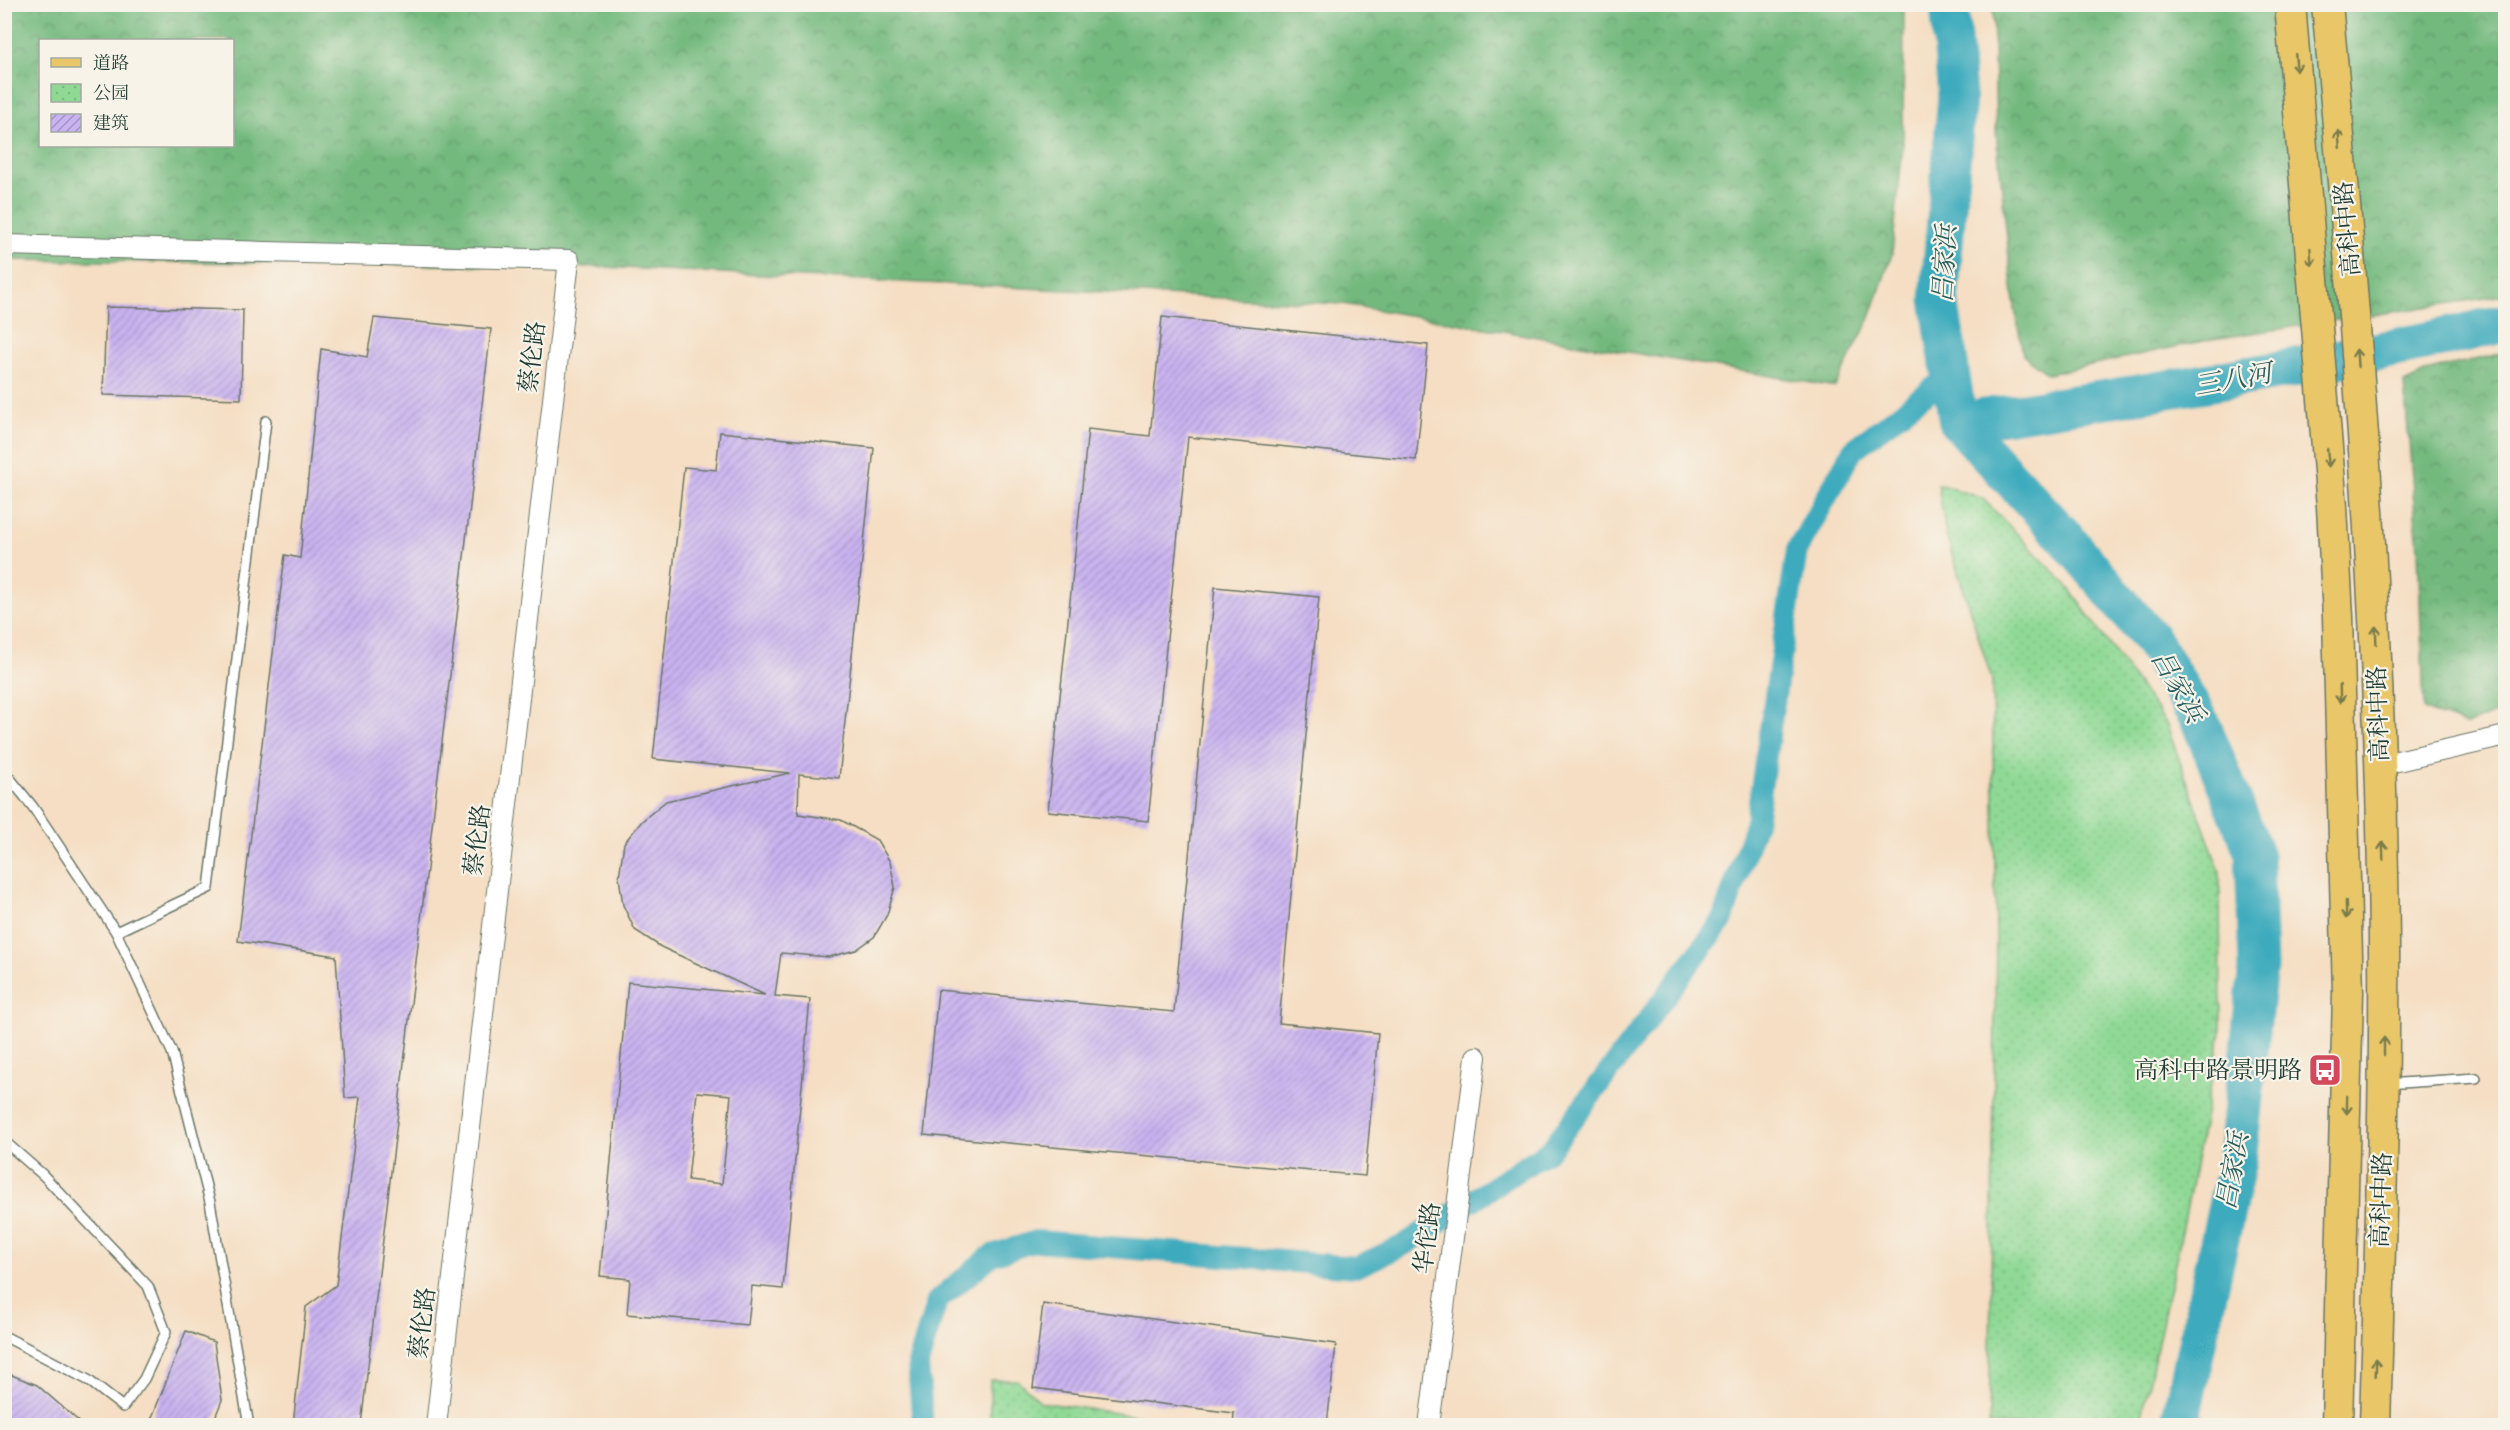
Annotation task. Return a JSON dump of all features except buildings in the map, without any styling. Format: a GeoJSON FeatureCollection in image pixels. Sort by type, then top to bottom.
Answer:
{"type":"FeatureCollection","features":[{"type":"Feature","properties":{"kind":"main road","name":"高科中路"},"geometry":{"type":"LineString","coordinates":[[2290,4],[2332,507],[2338,617],[2348,993],[2337,1425]]}},
{"type":"Feature","properties":{"kind":"main road","name":"高科中路"},"geometry":{"type":"LineString","coordinates":[[2327,6],[2360,393],[2374,605],[2380,765],[2384,1084],[2374,1425]]}},
{"type":"Feature","properties":{"kind":"street","name":"蔡伦路"},"geometry":{"type":"LineString","coordinates":[[4,245],[569,260],[436,1425]]}},
{"type":"Feature","properties":{"kind":"street"},"geometry":{"type":"LineString","coordinates":[[2380,765],[2505,736]]}},
{"type":"Feature","properties":{"kind":"street","name":"华佗路"},"geometry":{"type":"LineString","coordinates":[[1429,1425],[1476,1057]]}},
{"type":"Feature","properties":{"kind":"lane"},"geometry":{"type":"LineString","coordinates":[[116,932],[209,888],[266,421]]}},
{"type":"Feature","properties":{"kind":"lane"},"geometry":{"type":"LineString","coordinates":[[4,771],[33,807],[116,932],[172,1052],[210,1202],[249,1425]]}},
{"type":"Feature","properties":{"kind":"lane"},"geometry":{"type":"LineString","coordinates":[[2384,1084],[2476,1078]]}},
{"type":"Feature","properties":{"kind":"lane"},"geometry":{"type":"LineString","coordinates":[[4,1141],[43,1175],[148,1286],[166,1332],[144,1379],[123,1407],[88,1380],[4,1336]]}},
{"type":"Feature","properties":{"kind":"green space"},"geometry":{"type":"Polygon","coordinates":[[[5,5],[1904,5],[1903,145],[1892,254],[1870,318],[1835,387],[1343,304],[602,267],[5,260],[5,5]]]}},
{"type":"Feature","properties":{"kind":"green space"},"geometry":{"type":"Polygon","coordinates":[[[1993,5],[2505,5],[2505,295],[2213,339],[2048,374],[2023,355],[2013,296],[1996,132],[1993,5]]]}},
{"type":"Feature","properties":{"kind":"green space"},"geometry":{"type":"Polygon","coordinates":[[[2505,353],[2505,710],[2466,725],[2424,710],[2418,550],[2404,383],[2433,369],[2505,353]]]}},
{"type":"Feature","properties":{"kind":"green space"},"geometry":{"type":"Polygon","coordinates":[[[1938,484],[1982,498],[2065,583],[2166,723],[2220,872],[2221,1033],[2184,1222],[2140,1425],[1989,1425],[1996,940],[1992,680],[1946,535],[1938,484]]]}},
{"type":"Feature","properties":{"kind":"green space"},"geometry":{"type":"Polygon","coordinates":[[[990,1380],[1017,1380],[1041,1402],[1177,1422],[1176,1425],[990,1425],[990,1380]]]}},
{"type":"Feature","properties":{"kind":"waterway","name":"吕家浜"},"geometry":{"type":"LineString","coordinates":[[1949,4],[1957,96],[1939,299],[1958,422],[2066,538],[2151,639],[2200,721],[2254,853],[2258,966],[2237,1161],[2179,1426]]}},
{"type":"Feature","properties":{"kind":"waterway","name":"三八河"},"geometry":{"type":"LineString","coordinates":[[1958,422],[2301,366],[2506,323]]}},
{"type":"Feature","properties":{"kind":"waterway"},"geometry":{"type":"LineString","coordinates":[[923,1426],[918,1364],[937,1301],[992,1255],[1036,1241],[1356,1267],[1402,1246],[1550,1150],[1722,921],[1756,822],[1797,550],[1853,450],[1951,374]]}},
{"type":"Feature","properties":{"kind":"place","name":"高科中路景明路"},"geometry":{"type":"Point","coordinates":[2325,1070]}}]}
